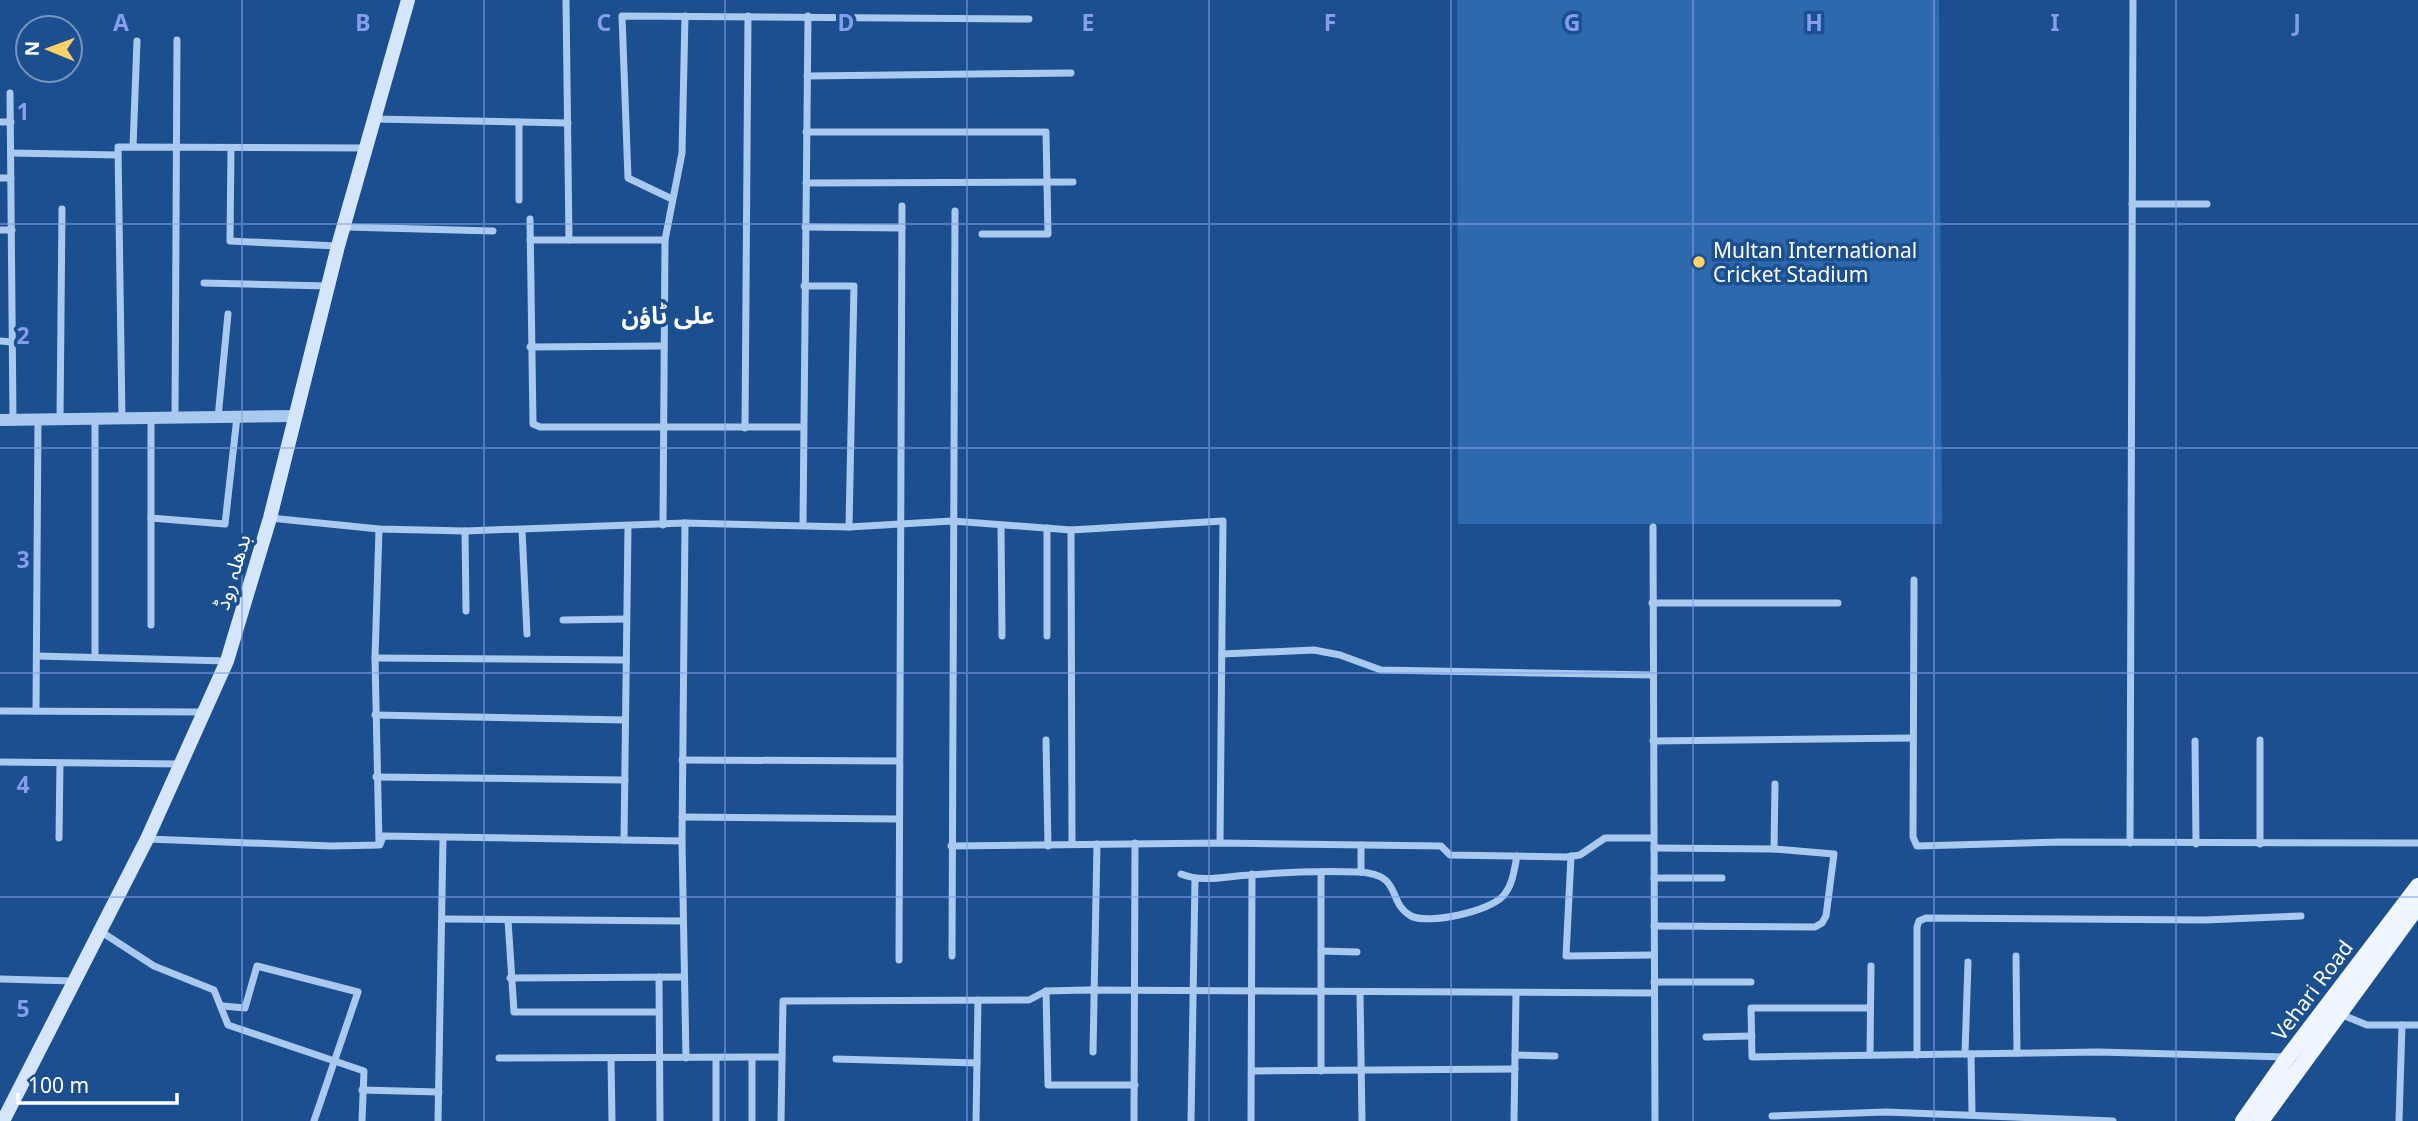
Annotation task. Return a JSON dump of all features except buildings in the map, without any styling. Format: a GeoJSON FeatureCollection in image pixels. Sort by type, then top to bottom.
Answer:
{"type":"FeatureCollection","features":[{"type":"Feature","properties":{"kind":"main road","name":"بدھلہ روڈ"},"geometry":{"type":"LineString","coordinates":[[3,1121],[147,839],[227,661],[270,518],[338,246],[408,0]]}},
{"type":"Feature","properties":{"kind":"main road","name":"Vehari Road"},"geometry":{"type":"LineString","coordinates":[[2244,1121],[2288,1056],[2406,922],[2418,886]]}},
{"type":"Feature","properties":{"kind":"main road","name":"Vehari Road"},"geometry":{"type":"LineString","coordinates":[[2261,1121],[2418,906]]}},
{"type":"Feature","properties":{"kind":"street"},"geometry":{"type":"LineString","coordinates":[[566,0],[569,240]]}},
{"type":"Feature","properties":{"kind":"street"},"geometry":{"type":"LineString","coordinates":[[2130,843],[2133,0]]}},
{"type":"Feature","properties":{"kind":"street"},"geometry":{"type":"LineString","coordinates":[[672,199],[628,178],[622,16],[1029,19]]}},
{"type":"Feature","properties":{"kind":"street"},"geometry":{"type":"LineString","coordinates":[[663,525],[665,240],[682,153],[685,16]]}},
{"type":"Feature","properties":{"kind":"street"},"geometry":{"type":"LineString","coordinates":[[745,428],[748,16]]}},
{"type":"Feature","properties":{"kind":"street"},"geometry":{"type":"LineString","coordinates":[[803,525],[808,16]]}},
{"type":"Feature","properties":{"kind":"street"},"geometry":{"type":"LineString","coordinates":[[175,418],[177,40]]}},
{"type":"Feature","properties":{"kind":"street"},"geometry":{"type":"LineString","coordinates":[[133,147],[137,41]]}},
{"type":"Feature","properties":{"kind":"street"},"geometry":{"type":"LineString","coordinates":[[807,76],[1071,73]]}},
{"type":"Feature","properties":{"kind":"street"},"geometry":{"type":"LineString","coordinates":[[10,93],[12,342],[6,420],[294,416]]}},
{"type":"Feature","properties":{"kind":"street"},"geometry":{"type":"LineString","coordinates":[[373,119],[568,123]]}},
{"type":"Feature","properties":{"kind":"street"},"geometry":{"type":"LineString","coordinates":[[0,122],[11,122]]}},
{"type":"Feature","properties":{"kind":"street"},"geometry":{"type":"LineString","coordinates":[[519,122],[519,200]]}},
{"type":"Feature","properties":{"kind":"street"},"geometry":{"type":"LineString","coordinates":[[806,132],[1046,132],[1048,234],[982,234]]}},
{"type":"Feature","properties":{"kind":"street"},"geometry":{"type":"LineString","coordinates":[[122,419],[118,147],[366,148]]}},
{"type":"Feature","properties":{"kind":"street"},"geometry":{"type":"LineString","coordinates":[[231,148],[230,242],[338,246]]}},
{"type":"Feature","properties":{"kind":"street"},"geometry":{"type":"LineString","coordinates":[[11,153],[118,155]]}},
{"type":"Feature","properties":{"kind":"street"},"geometry":{"type":"LineString","coordinates":[[0,178],[11,178]]}},
{"type":"Feature","properties":{"kind":"street"},"geometry":{"type":"LineString","coordinates":[[806,183],[1073,182]]}},
{"type":"Feature","properties":{"kind":"street"},"geometry":{"type":"LineString","coordinates":[[2132,204],[2207,204]]}},
{"type":"Feature","properties":{"kind":"street"},"geometry":{"type":"LineString","coordinates":[[899,960],[897,819],[902,206]]}},
{"type":"Feature","properties":{"kind":"street"},"geometry":{"type":"LineString","coordinates":[[60,420],[62,209]]}},
{"type":"Feature","properties":{"kind":"street"},"geometry":{"type":"LineString","coordinates":[[952,956],[955,211]]}},
{"type":"Feature","properties":{"kind":"street"},"geometry":{"type":"LineString","coordinates":[[530,219],[533,424],[540,427],[803,427]]}},
{"type":"Feature","properties":{"kind":"street"},"geometry":{"type":"LineString","coordinates":[[345,227],[493,231]]}},
{"type":"Feature","properties":{"kind":"street"},"geometry":{"type":"LineString","coordinates":[[805,227],[902,228]]}},
{"type":"Feature","properties":{"kind":"street"},"geometry":{"type":"LineString","coordinates":[[0,230],[12,230]]}},
{"type":"Feature","properties":{"kind":"street"},"geometry":{"type":"LineString","coordinates":[[530,240],[665,240]]}},
{"type":"Feature","properties":{"kind":"street"},"geometry":{"type":"LineString","coordinates":[[204,282],[329,286]]}},
{"type":"Feature","properties":{"kind":"street"},"geometry":{"type":"LineString","coordinates":[[804,286],[854,286],[849,527]]}},
{"type":"Feature","properties":{"kind":"street"},"geometry":{"type":"LineString","coordinates":[[218,418],[228,314]]}},
{"type":"Feature","properties":{"kind":"street"},"geometry":{"type":"LineString","coordinates":[[0,341],[12,342]]}},
{"type":"Feature","properties":{"kind":"street"},"geometry":{"type":"LineString","coordinates":[[530,347],[663,346]]}},
{"type":"Feature","properties":{"kind":"street"},"geometry":{"type":"LineString","coordinates":[[151,517],[225,524],[237,417]]}},
{"type":"Feature","properties":{"kind":"street"},"geometry":{"type":"LineString","coordinates":[[95,419],[95,657]]}},
{"type":"Feature","properties":{"kind":"street"},"geometry":{"type":"LineString","coordinates":[[151,419],[152,625]]}},
{"type":"Feature","properties":{"kind":"street"},"geometry":{"type":"LineString","coordinates":[[36,712],[38,420]]}},
{"type":"Feature","properties":{"kind":"street"},"geometry":{"type":"LineString","coordinates":[[270,518],[379,529],[465,531],[685,523],[849,527],[952,521],[1071,530],[1223,521],[1220,843]]}},
{"type":"Feature","properties":{"kind":"street"},"geometry":{"type":"LineString","coordinates":[[685,523],[682,841],[686,1058]]}},
{"type":"Feature","properties":{"kind":"street"},"geometry":{"type":"LineString","coordinates":[[1001,525],[1002,636]]}},
{"type":"Feature","properties":{"kind":"street"},"geometry":{"type":"LineString","coordinates":[[624,840],[628,527]]}},
{"type":"Feature","properties":{"kind":"street"},"geometry":{"type":"LineString","coordinates":[[1653,527],[1655,1121]]}},
{"type":"Feature","properties":{"kind":"street"},"geometry":{"type":"LineString","coordinates":[[1047,528],[1047,636]]}},
{"type":"Feature","properties":{"kind":"street"},"geometry":{"type":"LineString","coordinates":[[379,529],[375,715],[380,845]]}},
{"type":"Feature","properties":{"kind":"street"},"geometry":{"type":"LineString","coordinates":[[522,530],[527,634]]}},
{"type":"Feature","properties":{"kind":"street"},"geometry":{"type":"LineString","coordinates":[[1071,530],[1072,844]]}},
{"type":"Feature","properties":{"kind":"street"},"geometry":{"type":"LineString","coordinates":[[465,531],[466,611]]}},
{"type":"Feature","properties":{"kind":"street"},"geometry":{"type":"LineString","coordinates":[[1914,580],[1913,837],[1917,846],[2418,843]]}},
{"type":"Feature","properties":{"kind":"street"},"geometry":{"type":"LineString","coordinates":[[1652,603],[1838,603]]}},
{"type":"Feature","properties":{"kind":"street"},"geometry":{"type":"LineString","coordinates":[[563,620],[626,619]]}},
{"type":"Feature","properties":{"kind":"street"},"geometry":{"type":"LineString","coordinates":[[1222,654],[1314,650],[1340,655],[1381,670],[1653,674]]}},
{"type":"Feature","properties":{"kind":"street"},"geometry":{"type":"LineString","coordinates":[[37,656],[227,661]]}},
{"type":"Feature","properties":{"kind":"street"},"geometry":{"type":"LineString","coordinates":[[375,658],[626,660]]}},
{"type":"Feature","properties":{"kind":"street"},"geometry":{"type":"LineString","coordinates":[[0,712],[204,712]]}},
{"type":"Feature","properties":{"kind":"street"},"geometry":{"type":"LineString","coordinates":[[375,715],[625,720]]}},
{"type":"Feature","properties":{"kind":"street"},"geometry":{"type":"LineString","coordinates":[[1653,741],[1913,738]]}},
{"type":"Feature","properties":{"kind":"street"},"geometry":{"type":"LineString","coordinates":[[1046,740],[1048,846]]}},
{"type":"Feature","properties":{"kind":"street"},"geometry":{"type":"LineString","coordinates":[[2260,740],[2260,844]]}},
{"type":"Feature","properties":{"kind":"street"},"geometry":{"type":"LineString","coordinates":[[2195,741],[2196,844]]}},
{"type":"Feature","properties":{"kind":"street"},"geometry":{"type":"LineString","coordinates":[[682,760],[898,761]]}},
{"type":"Feature","properties":{"kind":"street"},"geometry":{"type":"LineString","coordinates":[[0,762],[182,764]]}},
{"type":"Feature","properties":{"kind":"street"},"geometry":{"type":"LineString","coordinates":[[59,838],[60,763]]}},
{"type":"Feature","properties":{"kind":"street"},"geometry":{"type":"LineString","coordinates":[[376,777],[625,780]]}},
{"type":"Feature","properties":{"kind":"street"},"geometry":{"type":"LineString","coordinates":[[1774,849],[1775,784]]}},
{"type":"Feature","properties":{"kind":"street"},"geometry":{"type":"LineString","coordinates":[[682,817],[897,819]]}},
{"type":"Feature","properties":{"kind":"street"},"geometry":{"type":"LineString","coordinates":[[380,845],[383,836],[682,841]]}},
{"type":"Feature","properties":{"kind":"street"},"geometry":{"type":"LineString","coordinates":[[951,846],[1135,843],[1441,846],[1450,855],[1571,856],[1580,855],[1605,838],[1653,838]]}},
{"type":"Feature","properties":{"kind":"street"},"geometry":{"type":"LineString","coordinates":[[147,839],[331,846],[380,845]]}},
{"type":"Feature","properties":{"kind":"street"},"geometry":{"type":"LineString","coordinates":[[438,1121],[444,919],[443,839]]}},
{"type":"Feature","properties":{"kind":"street"},"geometry":{"type":"LineString","coordinates":[[1134,1121],[1135,843]]}},
{"type":"Feature","properties":{"kind":"street"},"geometry":{"type":"LineString","coordinates":[[1093,1052],[1097,844]]}},
{"type":"Feature","properties":{"kind":"street"},"geometry":{"type":"LineString","coordinates":[[1361,845],[1361,872]]}},
{"type":"Feature","properties":{"kind":"street"},"geometry":{"type":"LineString","coordinates":[[1654,848],[1774,849],[1834,854],[1822,923],[1815,927],[1654,926]]}},
{"type":"Feature","properties":{"kind":"street"},"geometry":{"type":"LineString","coordinates":[[1181,874],[1195,880],[1252,874],[1361,872],[1387,879],[1394,888],[1400,905],[1412,916],[1427,919],[1493,905],[1504,896],[1512,879],[1517,856]]}},
{"type":"Feature","properties":{"kind":"street"},"geometry":{"type":"LineString","coordinates":[[1571,856],[1566,956],[1654,955]]}},
{"type":"Feature","properties":{"kind":"street"},"geometry":{"type":"LineString","coordinates":[[1321,873],[1321,1070]]}},
{"type":"Feature","properties":{"kind":"street"},"geometry":{"type":"LineString","coordinates":[[1251,1121],[1252,874]]}},
{"type":"Feature","properties":{"kind":"street"},"geometry":{"type":"LineString","coordinates":[[1654,878],[1722,878]]}},
{"type":"Feature","properties":{"kind":"street"},"geometry":{"type":"LineString","coordinates":[[1191,1121],[1195,880]]}},
{"type":"Feature","properties":{"kind":"street"},"geometry":{"type":"LineString","coordinates":[[1917,1055],[1917,927],[1919,921],[1926,918],[2205,920],[2301,916]]}},
{"type":"Feature","properties":{"kind":"street"},"geometry":{"type":"LineString","coordinates":[[444,919],[683,921]]}},
{"type":"Feature","properties":{"kind":"street"},"geometry":{"type":"LineString","coordinates":[[508,920],[514,1013],[659,1012]]}},
{"type":"Feature","properties":{"kind":"street"},"geometry":{"type":"LineString","coordinates":[[100,930],[154,966],[214,990],[223,1006],[228,1025],[364,1071],[362,1121]]}},
{"type":"Feature","properties":{"kind":"street"},"geometry":{"type":"LineString","coordinates":[[1321,951],[1357,952]]}},
{"type":"Feature","properties":{"kind":"street"},"geometry":{"type":"LineString","coordinates":[[2016,956],[2017,1053]]}},
{"type":"Feature","properties":{"kind":"street"},"geometry":{"type":"LineString","coordinates":[[1968,962],[1968,1054],[1972,1114]]}},
{"type":"Feature","properties":{"kind":"street"},"geometry":{"type":"LineString","coordinates":[[223,1006],[245,1008],[257,966],[358,992],[314,1121]]}},
{"type":"Feature","properties":{"kind":"street"},"geometry":{"type":"LineString","coordinates":[[1870,1055],[1871,966]]}},
{"type":"Feature","properties":{"kind":"street"},"geometry":{"type":"LineString","coordinates":[[659,977],[660,1121]]}},
{"type":"Feature","properties":{"kind":"street"},"geometry":{"type":"LineString","coordinates":[[510,978],[684,977]]}},
{"type":"Feature","properties":{"kind":"street"},"geometry":{"type":"LineString","coordinates":[[0,979],[74,981]]}},
{"type":"Feature","properties":{"kind":"street"},"geometry":{"type":"LineString","coordinates":[[1654,982],[1751,982]]}},
{"type":"Feature","properties":{"kind":"street"},"geometry":{"type":"LineString","coordinates":[[1046,990],[1048,1085],[1135,1085]]}},
{"type":"Feature","properties":{"kind":"street"},"geometry":{"type":"LineString","coordinates":[[781,1121],[783,1001],[1029,1000],[1046,990],[1193,993],[1654,993]]}},
{"type":"Feature","properties":{"kind":"street"},"geometry":{"type":"LineString","coordinates":[[1360,993],[1362,1121]]}},
{"type":"Feature","properties":{"kind":"street"},"geometry":{"type":"LineString","coordinates":[[1514,1121],[1516,993]]}},
{"type":"Feature","properties":{"kind":"street"},"geometry":{"type":"LineString","coordinates":[[976,1121],[978,1000]]}},
{"type":"Feature","properties":{"kind":"street"},"geometry":{"type":"LineString","coordinates":[[1870,1008],[1751,1008],[1752,1058],[2098,1052],[2288,1056]]}},
{"type":"Feature","properties":{"kind":"street"},"geometry":{"type":"LineString","coordinates":[[2339,1013],[2367,1025],[2418,1025]]}},
{"type":"Feature","properties":{"kind":"street"},"geometry":{"type":"LineString","coordinates":[[2399,1121],[2402,1025]]}},
{"type":"Feature","properties":{"kind":"street"},"geometry":{"type":"LineString","coordinates":[[1706,1037],[1752,1036]]}},
{"type":"Feature","properties":{"kind":"street"},"geometry":{"type":"LineString","coordinates":[[1515,1055],[1555,1056]]}},
{"type":"Feature","properties":{"kind":"street"},"geometry":{"type":"LineString","coordinates":[[611,1058],[612,1121]]}},
{"type":"Feature","properties":{"kind":"street"},"geometry":{"type":"LineString","coordinates":[[716,1058],[716,1121]]}},
{"type":"Feature","properties":{"kind":"street"},"geometry":{"type":"LineString","coordinates":[[752,1058],[752,1121]]}},
{"type":"Feature","properties":{"kind":"street"},"geometry":{"type":"LineString","coordinates":[[499,1059],[782,1058]]}},
{"type":"Feature","properties":{"kind":"street"},"geometry":{"type":"LineString","coordinates":[[836,1059],[977,1063]]}},
{"type":"Feature","properties":{"kind":"street"},"geometry":{"type":"LineString","coordinates":[[1252,1071],[1515,1069]]}},
{"type":"Feature","properties":{"kind":"street"},"geometry":{"type":"LineString","coordinates":[[362,1090],[439,1092]]}},
{"type":"Feature","properties":{"kind":"street"},"geometry":{"type":"LineString","coordinates":[[1772,1116],[1886,1112],[2113,1121]]}},
{"type":"Feature","properties":{"kind":"shaded area","name":"Multan International Cricket Stadium"},"geometry":{"type":"Polygon","coordinates":[[[1457,0],[1939,0],[1942,524],[1458,524],[1457,0]]]}},
{"type":"Feature","properties":{"kind":"place","name":"Multan International Cricket Stadium"},"geometry":{"type":"Point","coordinates":[1699,262]}},
{"type":"Feature","properties":{"kind":"district","name":"علی ٹاؤن"},"geometry":{"type":"Point","coordinates":[668,314]}}]}
